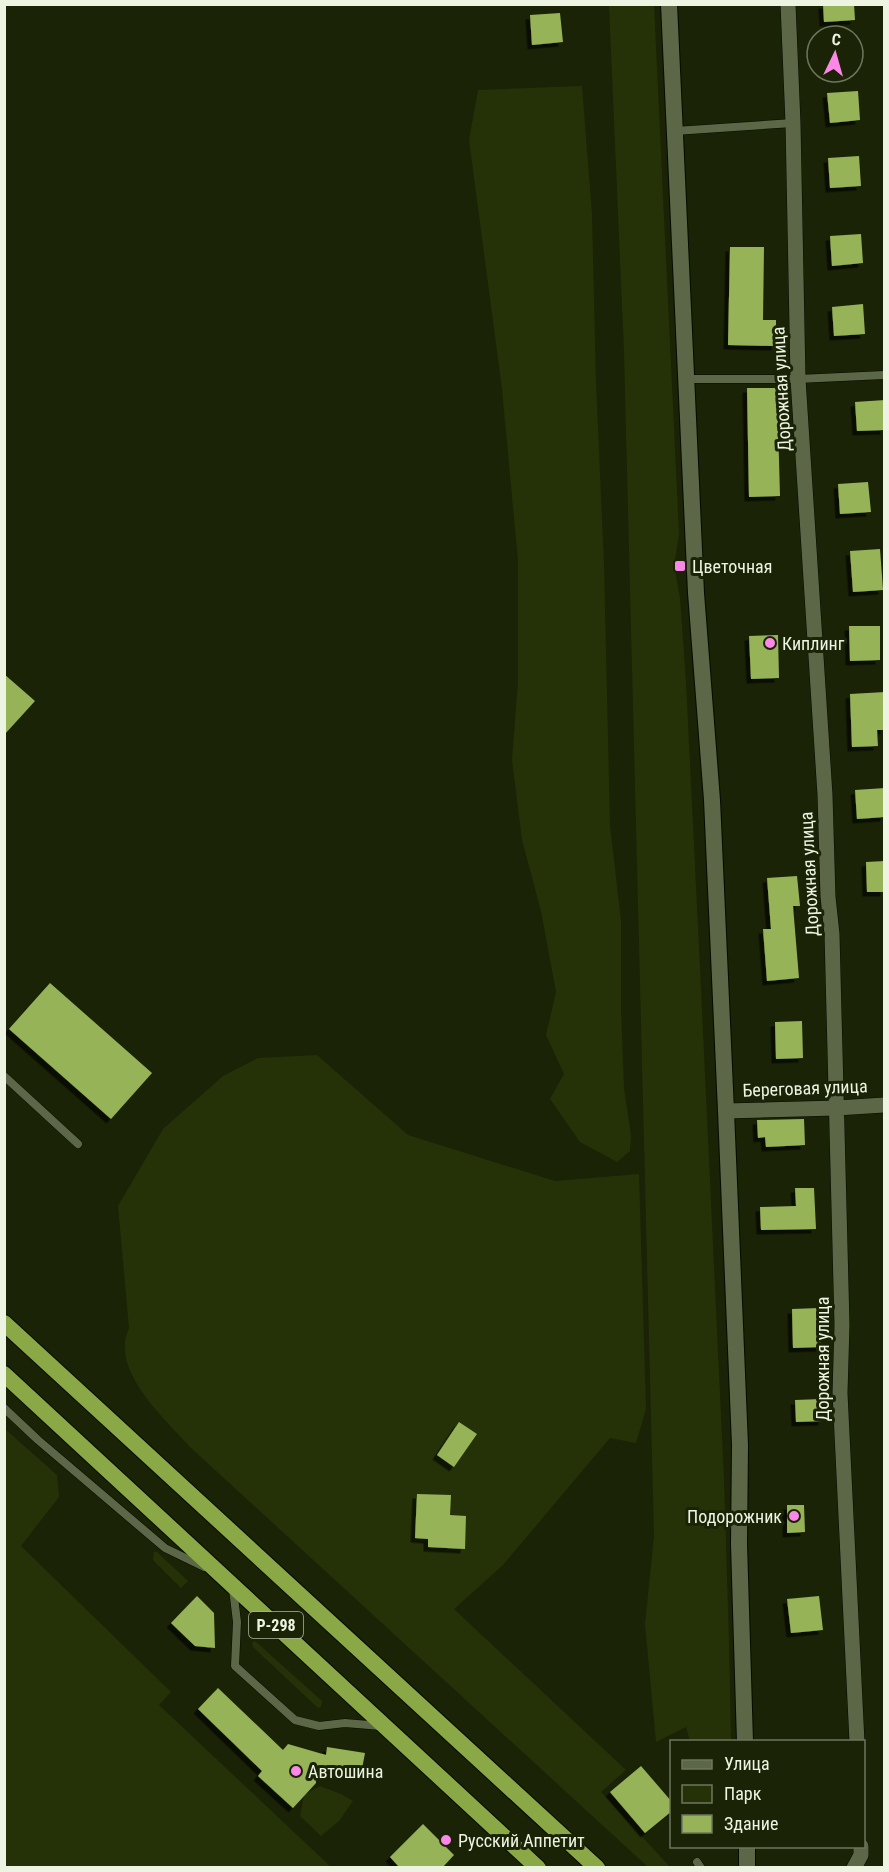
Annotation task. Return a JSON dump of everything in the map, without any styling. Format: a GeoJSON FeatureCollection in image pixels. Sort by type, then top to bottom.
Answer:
{"type":"FeatureCollection","features":[{"type":"Feature","properties":{"kind":"highway","name":"Р-298"},"geometry":{"type":"LineString","coordinates":[[4,1323],[597,1868]]}},
{"type":"Feature","properties":{"kind":"highway","name":"Р-298"},"geometry":{"type":"LineString","coordinates":[[4,1374],[538,1868]]}},
{"type":"Feature","properties":{"kind":"street"},"geometry":{"type":"LineString","coordinates":[[669,4],[696,593],[712,800],[726,1111],[740,1445],[745,1740]]}},
{"type":"Feature","properties":{"kind":"street","name":"Дорожная улица"},"geometry":{"type":"LineString","coordinates":[[788,4],[794,123],[798,380],[832,934],[842,1324],[840,1393],[856,1740]]}},
{"type":"Feature","properties":{"kind":"street","name":"Береговая улица"},"geometry":{"type":"LineString","coordinates":[[726,1111],[885,1105]]}},
{"type":"Feature","properties":{"kind":"street"},"geometry":{"type":"LineString","coordinates":[[747,1848],[747,1868]]}},
{"type":"Feature","properties":{"kind":"street"},"geometry":{"type":"LineString","coordinates":[[854,1868],[861,1855],[861,1848]]}},
{"type":"Feature","properties":{"kind":"lane"},"geometry":{"type":"LineString","coordinates":[[675,131],[794,123]]}},
{"type":"Feature","properties":{"kind":"lane"},"geometry":{"type":"LineString","coordinates":[[687,379],[798,380],[885,375]]}},
{"type":"Feature","properties":{"kind":"lane"},"geometry":{"type":"LineString","coordinates":[[4,1076],[78,1144]]}},
{"type":"Feature","properties":{"kind":"lane"},"geometry":{"type":"LineString","coordinates":[[4,1408],[38,1440],[165,1548],[228,1580],[237,1622],[235,1666],[295,1720],[319,1726],[345,1723],[385,1726]]}},
{"type":"Feature","properties":{"kind":"green space"},"geometry":{"type":"Polygon","coordinates":[[[609,5],[654,5],[679,534],[674,566],[680,598],[686,682],[701,989],[724,1480],[731,1740],[690,1740],[686,1727],[656,1742],[645,1624],[654,1536],[624,352],[609,5]]]}},
{"type":"Feature","properties":{"kind":"green space"},"geometry":{"type":"Polygon","coordinates":[[[582,86],[592,214],[610,826],[621,921],[624,1088],[631,1136],[630,1151],[617,1162],[580,1142],[550,1099],[564,1074],[546,1035],[556,992],[541,911],[522,840],[512,760],[518,682],[518,561],[502,389],[469,140],[478,90],[582,86]]]}},
{"type":"Feature","properties":{"kind":"green space"},"geometry":{"type":"Polygon","coordinates":[[[317,1055],[408,1135],[555,1181],[639,1174],[646,1409],[636,1443],[610,1438],[503,1565],[454,1609],[626,1770],[601,1792],[670,1867],[648,1867],[190,1447],[154,1408],[133,1377],[127,1360],[125,1344],[129,1328],[118,1206],[163,1129],[223,1076],[258,1058],[317,1055]]]}},
{"type":"Feature","properties":{"kind":"green space"},"geometry":{"type":"Polygon","coordinates":[[[4,1428],[57,1475],[59,1497],[21,1546],[171,1692],[159,1705],[331,1867],[5,1867],[4,1428]]]}},
{"type":"Feature","properties":{"kind":"green space"},"geometry":{"type":"Polygon","coordinates":[[[154,1552],[157,1552],[188,1581],[181,1588],[153,1560],[154,1552]]]}},
{"type":"Feature","properties":{"kind":"green space"},"geometry":{"type":"Polygon","coordinates":[[[255,1641],[322,1701],[321,1707],[318,1708],[253,1647],[252,1643],[255,1641]]]}},
{"type":"Feature","properties":{"kind":"green space"},"geometry":{"type":"Polygon","coordinates":[[[320,1786],[353,1801],[339,1821],[321,1836],[300,1816],[304,1795],[320,1786]]]}},
{"type":"Feature","properties":{"kind":"building"},"geometry":{"type":"Polygon","coordinates":[[[823,4],[854,4],[855,20],[824,22],[823,4]]]}},
{"type":"Feature","properties":{"kind":"building"},"geometry":{"type":"Polygon","coordinates":[[[560,13],[563,42],[532,45],[530,15],[560,13]]]}},
{"type":"Feature","properties":{"kind":"building"},"geometry":{"type":"Polygon","coordinates":[[[858,91],[860,120],[830,123],[827,93],[858,91]]]}},
{"type":"Feature","properties":{"kind":"building"},"geometry":{"type":"Polygon","coordinates":[[[859,156],[861,186],[830,188],[828,158],[859,156]]]}},
{"type":"Feature","properties":{"kind":"building"},"geometry":{"type":"Polygon","coordinates":[[[861,234],[863,263],[832,266],[830,236],[861,234]]]}},
{"type":"Feature","properties":{"kind":"building"},"geometry":{"type":"Polygon","coordinates":[[[730,247],[764,247],[763,320],[776,320],[776,346],[728,345],[730,247]]]}},
{"type":"Feature","properties":{"kind":"building"},"geometry":{"type":"Polygon","coordinates":[[[863,304],[865,334],[834,336],[832,307],[863,304]]]}},
{"type":"Feature","properties":{"kind":"building"},"geometry":{"type":"Polygon","coordinates":[[[747,388],[777,388],[780,496],[749,497],[747,388]]]}},
{"type":"Feature","properties":{"kind":"building"},"geometry":{"type":"Polygon","coordinates":[[[885,400],[885,430],[857,431],[855,402],[885,400]]]}},
{"type":"Feature","properties":{"kind":"building"},"geometry":{"type":"Polygon","coordinates":[[[868,482],[871,512],[840,514],[838,484],[868,482]]]}},
{"type":"Feature","properties":{"kind":"building"},"geometry":{"type":"Polygon","coordinates":[[[880,549],[883,590],[853,592],[850,551],[880,549]]]}},
{"type":"Feature","properties":{"kind":"building"},"geometry":{"type":"Polygon","coordinates":[[[849,626],[880,626],[880,660],[850,661],[849,626]]]}},
{"type":"Feature","properties":{"kind":"building"},"geometry":{"type":"Polygon","coordinates":[[[778,635],[779,678],[751,679],[749,636],[778,635]]]}},
{"type":"Feature","properties":{"kind":"building"},"geometry":{"type":"Polygon","coordinates":[[[4,674],[35,701],[4,735],[4,674]]]}},
{"type":"Feature","properties":{"kind":"building"},"geometry":{"type":"Polygon","coordinates":[[[885,692],[885,730],[877,730],[878,746],[852,747],[850,694],[885,692]]]}},
{"type":"Feature","properties":{"kind":"building"},"geometry":{"type":"Polygon","coordinates":[[[885,788],[885,817],[857,819],[855,790],[885,788]]]}},
{"type":"Feature","properties":{"kind":"building"},"geometry":{"type":"Polygon","coordinates":[[[885,861],[885,892],[867,892],[866,862],[885,861]]]}},
{"type":"Feature","properties":{"kind":"building"},"geometry":{"type":"Polygon","coordinates":[[[797,876],[800,906],[793,906],[799,978],[767,981],[763,929],[771,929],[767,878],[797,876]]]}},
{"type":"Feature","properties":{"kind":"building"},"geometry":{"type":"Polygon","coordinates":[[[50,983],[152,1073],[111,1119],[9,1029],[50,983]]]}},
{"type":"Feature","properties":{"kind":"building"},"geometry":{"type":"Polygon","coordinates":[[[802,1021],[803,1058],[776,1059],[775,1022],[802,1021]]]}},
{"type":"Feature","properties":{"kind":"building"},"geometry":{"type":"Polygon","coordinates":[[[804,1119],[805,1145],[766,1147],[765,1137],[758,1138],[757,1120],[804,1119]]]}},
{"type":"Feature","properties":{"kind":"building"},"geometry":{"type":"Polygon","coordinates":[[[795,1188],[814,1188],[816,1229],[761,1230],[760,1207],[796,1206],[795,1188]]]}},
{"type":"Feature","properties":{"kind":"building"},"geometry":{"type":"Polygon","coordinates":[[[819,1308],[821,1347],[793,1348],[792,1309],[819,1308]]]}},
{"type":"Feature","properties":{"kind":"building"},"geometry":{"type":"Polygon","coordinates":[[[822,1399],[823,1421],[796,1422],[795,1400],[822,1399]]]}},
{"type":"Feature","properties":{"kind":"building"},"geometry":{"type":"Polygon","coordinates":[[[459,1422],[477,1434],[454,1467],[437,1455],[459,1422]]]}},
{"type":"Feature","properties":{"kind":"building"},"geometry":{"type":"Polygon","coordinates":[[[417,1494],[451,1495],[450,1515],[466,1516],[465,1549],[428,1547],[428,1539],[415,1538],[417,1494]]]}},
{"type":"Feature","properties":{"kind":"building"},"geometry":{"type":"Polygon","coordinates":[[[787,1505],[804,1505],[805,1532],[787,1533],[787,1505]]]}},
{"type":"Feature","properties":{"kind":"building"},"geometry":{"type":"Polygon","coordinates":[[[197,1596],[214,1613],[215,1648],[195,1646],[171,1623],[197,1596]]]}},
{"type":"Feature","properties":{"kind":"building"},"geometry":{"type":"Polygon","coordinates":[[[819,1596],[823,1630],[791,1633],[787,1599],[819,1596]]]}},
{"type":"Feature","properties":{"kind":"building"},"geometry":{"type":"Polygon","coordinates":[[[218,1688],[283,1750],[288,1744],[326,1755],[327,1747],[365,1753],[361,1774],[316,1765],[316,1783],[293,1808],[258,1776],[262,1771],[198,1709],[218,1688]]]}},
{"type":"Feature","properties":{"kind":"building"},"geometry":{"type":"Polygon","coordinates":[[[641,1766],[670,1800],[670,1813],[645,1833],[610,1792],[641,1766]]]}},
{"type":"Feature","properties":{"kind":"building"},"geometry":{"type":"Polygon","coordinates":[[[423,1824],[454,1855],[442,1868],[400,1868],[390,1857],[423,1824]]]}},
{"type":"Feature","properties":{"kind":"place","name":"Цветочная"},"geometry":{"type":"Point","coordinates":[680,566]}},
{"type":"Feature","properties":{"kind":"place","name":"Киплинг"},"geometry":{"type":"Point","coordinates":[770,643]}},
{"type":"Feature","properties":{"kind":"place","name":"Подорожник"},"geometry":{"type":"Point","coordinates":[794,1516]}},
{"type":"Feature","properties":{"kind":"place","name":"Автошина"},"geometry":{"type":"Point","coordinates":[296,1771]}},
{"type":"Feature","properties":{"kind":"place","name":"Русский Аппетит"},"geometry":{"type":"Point","coordinates":[446,1840]}}]}
